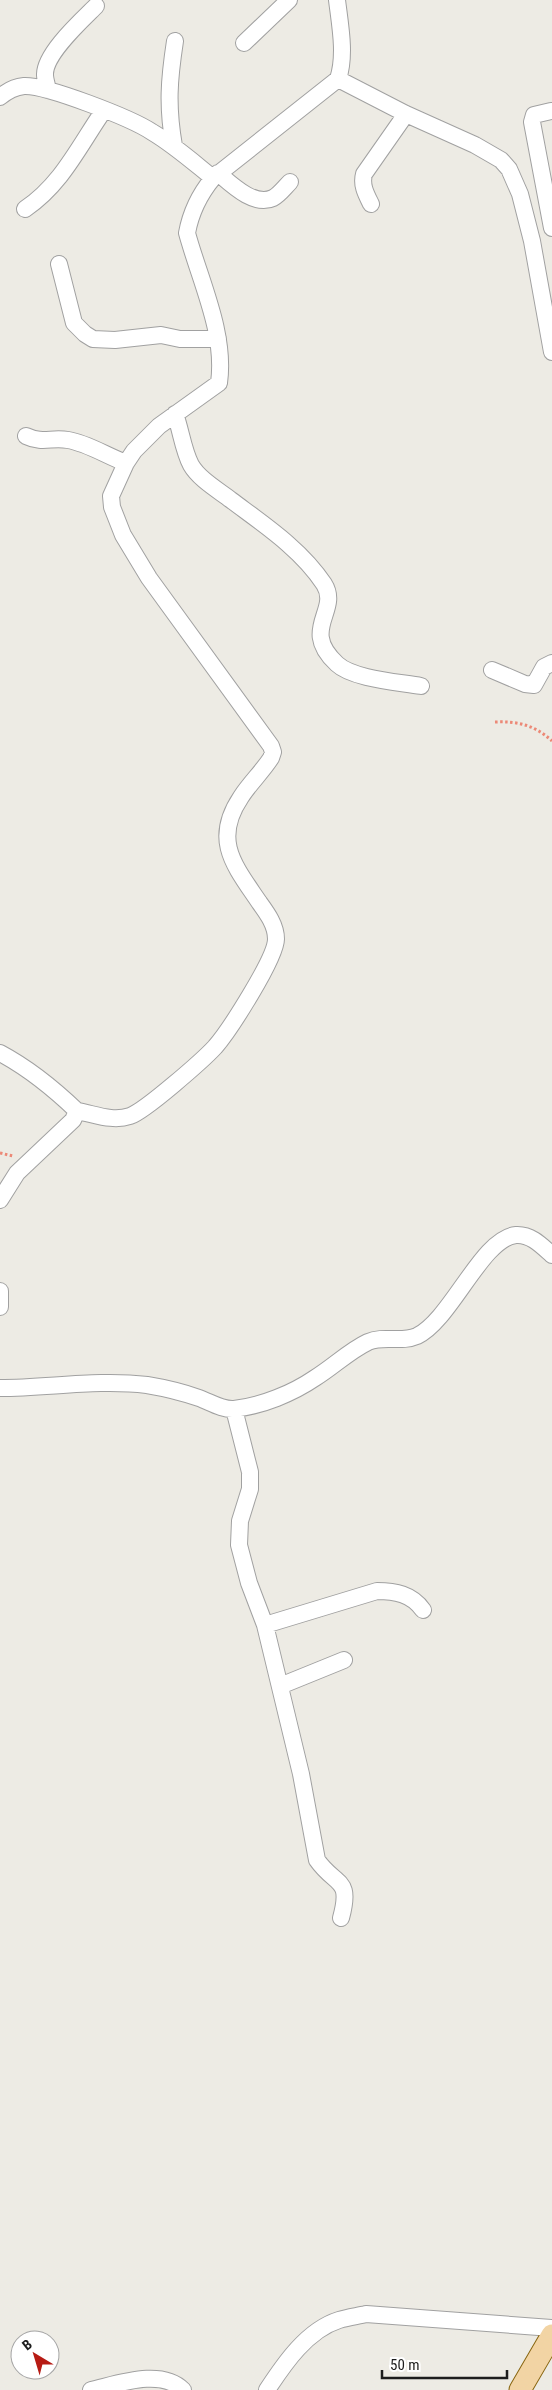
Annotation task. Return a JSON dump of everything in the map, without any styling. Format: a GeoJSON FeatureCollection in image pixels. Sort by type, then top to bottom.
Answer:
{"type":"FeatureCollection","features":[{"type":"Feature","properties":{"kind":"main road"},"geometry":{"type":"LineString","coordinates":[[520,2390],[552,2335]]}},
{"type":"Feature","properties":{"kind":"street"},"geometry":{"type":"LineString","coordinates":[[244,43],[289,0]]}},
{"type":"Feature","properties":{"kind":"street"},"geometry":{"type":"LineString","coordinates":[[0,1053],[47,1083],[78,1111],[100,1117],[130,1116],[204,1057],[220,1039],[266,969],[275,951],[276,938],[271,920],[234,866],[226,841],[236,805],[271,758],[272,746],[149,578],[123,535],[115,517],[111,496],[126,463],[142,442],[175,414],[219,383],[221,370],[218,339],[187,233],[195,203],[216,175],[338,79],[340,71],[340,32],[337,0]]}},
{"type":"Feature","properties":{"kind":"street"},"geometry":{"type":"LineString","coordinates":[[48,90],[45,75],[49,61],[61,43],[96,6]]}},
{"type":"Feature","properties":{"kind":"street"},"geometry":{"type":"LineString","coordinates":[[174,146],[170,122],[168,88],[175,41]]}},
{"type":"Feature","properties":{"kind":"street"},"geometry":{"type":"LineString","coordinates":[[338,79],[406,114],[475,145],[501,160],[509,169],[520,194],[532,241],[552,352]]}},
{"type":"Feature","properties":{"kind":"street"},"geometry":{"type":"LineString","coordinates":[[0,97],[15,87],[37,86],[104,110],[150,130],[238,190],[265,200],[273,198],[290,182]]}},
{"type":"Feature","properties":{"kind":"street"},"geometry":{"type":"LineString","coordinates":[[25,208],[40,199],[60,178],[104,110]]}},
{"type":"Feature","properties":{"kind":"street"},"geometry":{"type":"LineString","coordinates":[[551,111],[539,112],[532,118],[549,184],[552,228]]}},
{"type":"Feature","properties":{"kind":"street"},"geometry":{"type":"LineString","coordinates":[[371,204],[364,189],[362,180],[364,174],[406,114]]}},
{"type":"Feature","properties":{"kind":"street"},"geometry":{"type":"LineString","coordinates":[[59,264],[74,323],[93,339],[109,340],[161,335],[180,339],[218,339]]}},
{"type":"Feature","properties":{"kind":"street"},"geometry":{"type":"LineString","coordinates":[[175,414],[192,466],[206,481],[293,550],[324,585],[328,594],[319,630],[320,640],[330,657],[340,666],[353,673],[421,686]]}},
{"type":"Feature","properties":{"kind":"street"},"geometry":{"type":"LineString","coordinates":[[26,436],[37,441],[70,440],[126,463]]}},
{"type":"Feature","properties":{"kind":"street"},"geometry":{"type":"LineString","coordinates":[[492,670],[525,684],[534,685],[544,666],[552,664]]}},
{"type":"Feature","properties":{"kind":"street"},"geometry":{"type":"LineString","coordinates":[[0,1200],[17,1173],[73,1120],[78,1111]]}},
{"type":"Feature","properties":{"kind":"street"},"geometry":{"type":"LineString","coordinates":[[0,1388],[130,1383],[163,1387],[216,1405],[234,1409],[255,1405],[282,1396],[314,1380],[369,1342],[380,1338],[416,1336],[442,1313],[491,1250],[503,1240],[516,1235],[525,1236],[536,1241],[552,1255]]}},
{"type":"Feature","properties":{"kind":"street"},"geometry":{"type":"LineString","coordinates":[[0,1290],[0,1307]]}},
{"type":"Feature","properties":{"kind":"street"},"geometry":{"type":"LineString","coordinates":[[234,1409],[250,1472],[250,1489],[240,1521],[239,1545],[249,1583],[265,1625],[301,1774],[317,1860],[323,1869],[340,1881],[345,1889],[346,1900],[341,1918]]}},
{"type":"Feature","properties":{"kind":"street"},"geometry":{"type":"LineString","coordinates":[[265,1625],[377,1591],[391,1591],[409,1596],[418,1602],[423,1610]]}},
{"type":"Feature","properties":{"kind":"street"},"geometry":{"type":"LineString","coordinates":[[280,1686],[344,1660]]}},
{"type":"Feature","properties":{"kind":"street"},"geometry":{"type":"LineString","coordinates":[[267,2390],[288,2358],[308,2339],[337,2320],[366,2314],[552,2328]]}},
{"type":"Feature","properties":{"kind":"street"},"geometry":{"type":"LineString","coordinates":[[91,2390],[156,2379],[177,2384],[183,2390]]}},
{"type":"Feature","properties":{"kind":"path"},"geometry":{"type":"LineString","coordinates":[[495,722],[528,725],[538,729],[552,741]]}}]}
